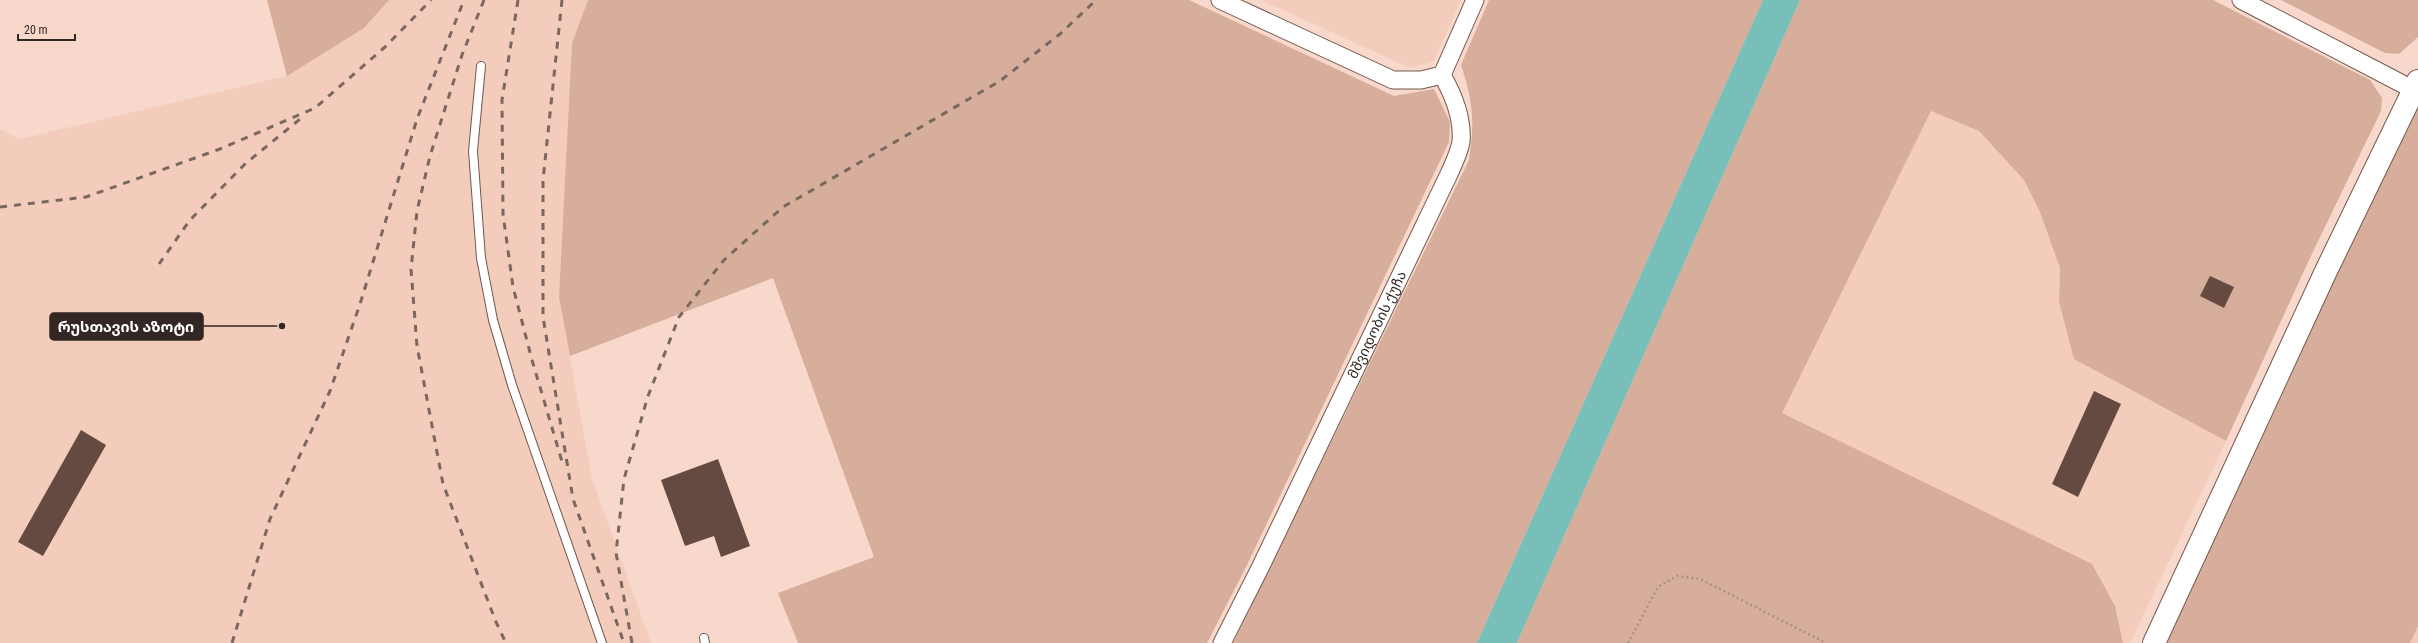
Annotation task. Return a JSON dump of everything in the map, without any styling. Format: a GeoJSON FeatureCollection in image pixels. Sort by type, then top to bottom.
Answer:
{"type":"FeatureCollection","features":[{"type":"Feature","properties":{"kind":"main road"},"geometry":{"type":"LineString","coordinates":[[2154,643],[2326,271],[2416,85]]}},
{"type":"Feature","properties":{"kind":"street"},"geometry":{"type":"LineString","coordinates":[[1220,0],[1392,80],[1421,80],[1442,75],[1475,0]]}},
{"type":"Feature","properties":{"kind":"street"},"geometry":{"type":"LineString","coordinates":[[2241,0],[2416,85]]}},
{"type":"Feature","properties":{"kind":"street","name":"მშვიდობის ქუჩა"},"geometry":{"type":"LineString","coordinates":[[1222,643],[1260,568],[1449,174],[1461,143],[1460,124],[1452,94],[1442,75]]}},
{"type":"Feature","properties":{"kind":"lane"},"geometry":{"type":"LineString","coordinates":[[481,66],[473,151],[481,258],[493,320],[512,386],[602,643]]}},
{"type":"Feature","properties":{"kind":"path"},"geometry":{"type":"LineString","coordinates":[[1628,643],[1658,587],[1677,576],[1700,579],[1826,643]]}},
{"type":"Feature","properties":{"kind":"shaded area"},"geometry":{"type":"Polygon","coordinates":[[[267,0],[389,0],[364,28],[287,76],[267,0]]]}},
{"type":"Feature","properties":{"kind":"shaded area"},"geometry":{"type":"Polygon","coordinates":[[[389,0],[588,0],[572,43],[559,297],[592,479],[651,643],[0,643],[0,129],[20,139],[286,76],[364,28],[389,0]]]}},
{"type":"Feature","properties":{"kind":"shaded area"},"geometry":{"type":"Polygon","coordinates":[[[588,0],[1189,0],[1394,96],[1434,89],[1450,122],[1449,142],[1246,567],[1207,643],[798,643],[778,593],[874,557],[773,278],[570,356],[559,297],[572,43],[588,0]]]}},
{"type":"Feature","properties":{"kind":"shaded area"},"geometry":{"type":"Polygon","coordinates":[[[1261,0],[1461,0],[1433,62],[1410,68],[1261,0]]]}},
{"type":"Feature","properties":{"kind":"shaded area"},"geometry":{"type":"Polygon","coordinates":[[[1489,0],[1763,0],[1477,643],[1233,643],[1469,160],[1472,134],[1472,112],[1461,65],[1489,0]]]}},
{"type":"Feature","properties":{"kind":"shaded area"},"geometry":{"type":"Polygon","coordinates":[[[1800,0],[2213,0],[2370,80],[2382,98],[2381,111],[2309,260],[2226,441],[2074,359],[2059,302],[2060,268],[2040,212],[2024,180],[1979,131],[1931,111],[1782,413],[2092,564],[2115,606],[2123,643],[1517,643],[1800,0]]]}},
{"type":"Feature","properties":{"kind":"shaded area"},"geometry":{"type":"Polygon","coordinates":[[[2281,0],[2418,0],[2418,37],[2399,54],[2385,53],[2281,0]]]}},
{"type":"Feature","properties":{"kind":"shaded area"},"geometry":{"type":"Polygon","coordinates":[[[2418,94],[2418,626],[2410,643],[2163,643],[2418,94]]]}},
{"type":"Feature","properties":{"kind":"shaded area"},"geometry":{"type":"Polygon","coordinates":[[[1931,111],[1979,131],[2024,180],[2040,212],[2060,268],[2059,302],[2074,359],[2226,441],[2130,643],[2123,643],[2115,606],[1781,413],[1931,111]]]}},
{"type":"Feature","properties":{"kind":"shaded area"},"geometry":{"type":"Polygon","coordinates":[[[2418,626],[2418,643],[2410,643],[2418,626]]]}},
{"type":"Feature","properties":{"kind":"water"},"geometry":{"type":"Polygon","coordinates":[[[1763,0],[1800,0],[1517,643],[1477,643],[1763,0]]]}},
{"type":"Feature","properties":{"kind":"building"},"geometry":{"type":"Polygon","coordinates":[[[2210,276],[2234,287],[2224,308],[2200,296],[2210,276]]]}},
{"type":"Feature","properties":{"kind":"building"},"geometry":{"type":"Polygon","coordinates":[[[2094,391],[2121,404],[2078,497],[2052,484],[2094,391]]]}},
{"type":"Feature","properties":{"kind":"building"},"geometry":{"type":"Polygon","coordinates":[[[81,430],[106,445],[43,556],[18,542],[81,430]]]}},
{"type":"Feature","properties":{"kind":"building"},"geometry":{"type":"Polygon","coordinates":[[[718,459],[750,546],[721,557],[714,536],[685,546],[661,480],[718,459]]]}},
{"type":"Feature","properties":{"kind":"railway"},"geometry":{"type":"LineString","coordinates":[[0,207],[86,197],[220,149],[315,108],[385,47],[431,0]]}},
{"type":"Feature","properties":{"kind":"railway"},"geometry":{"type":"LineString","coordinates":[[232,643],[270,519],[330,391],[360,304],[417,119],[464,0]]}},
{"type":"Feature","properties":{"kind":"railway"},"geometry":{"type":"LineString","coordinates":[[484,0],[462,55],[430,156],[417,211],[411,269],[417,346],[443,484],[496,622],[506,643]]}},
{"type":"Feature","properties":{"kind":"railway"},"geometry":{"type":"LineString","coordinates":[[518,0],[502,100],[503,214],[513,287],[532,360],[563,465]]}},
{"type":"Feature","properties":{"kind":"railway"},"geometry":{"type":"LineString","coordinates":[[562,0],[543,180],[543,317],[573,499],[624,643]]}},
{"type":"Feature","properties":{"kind":"railway"},"geometry":{"type":"LineString","coordinates":[[632,643],[616,553],[624,479],[648,396],[679,317],[724,260],[783,207],[1000,81],[1060,34],[1096,0]]}},
{"type":"Feature","properties":{"kind":"railway"},"geometry":{"type":"LineString","coordinates":[[159,264],[190,220],[245,164],[305,115]]}},
{"type":"Feature","properties":{"kind":"place","name":"რუსთავის აზოტი"},"geometry":{"type":"Point","coordinates":[282,326]}}]}
